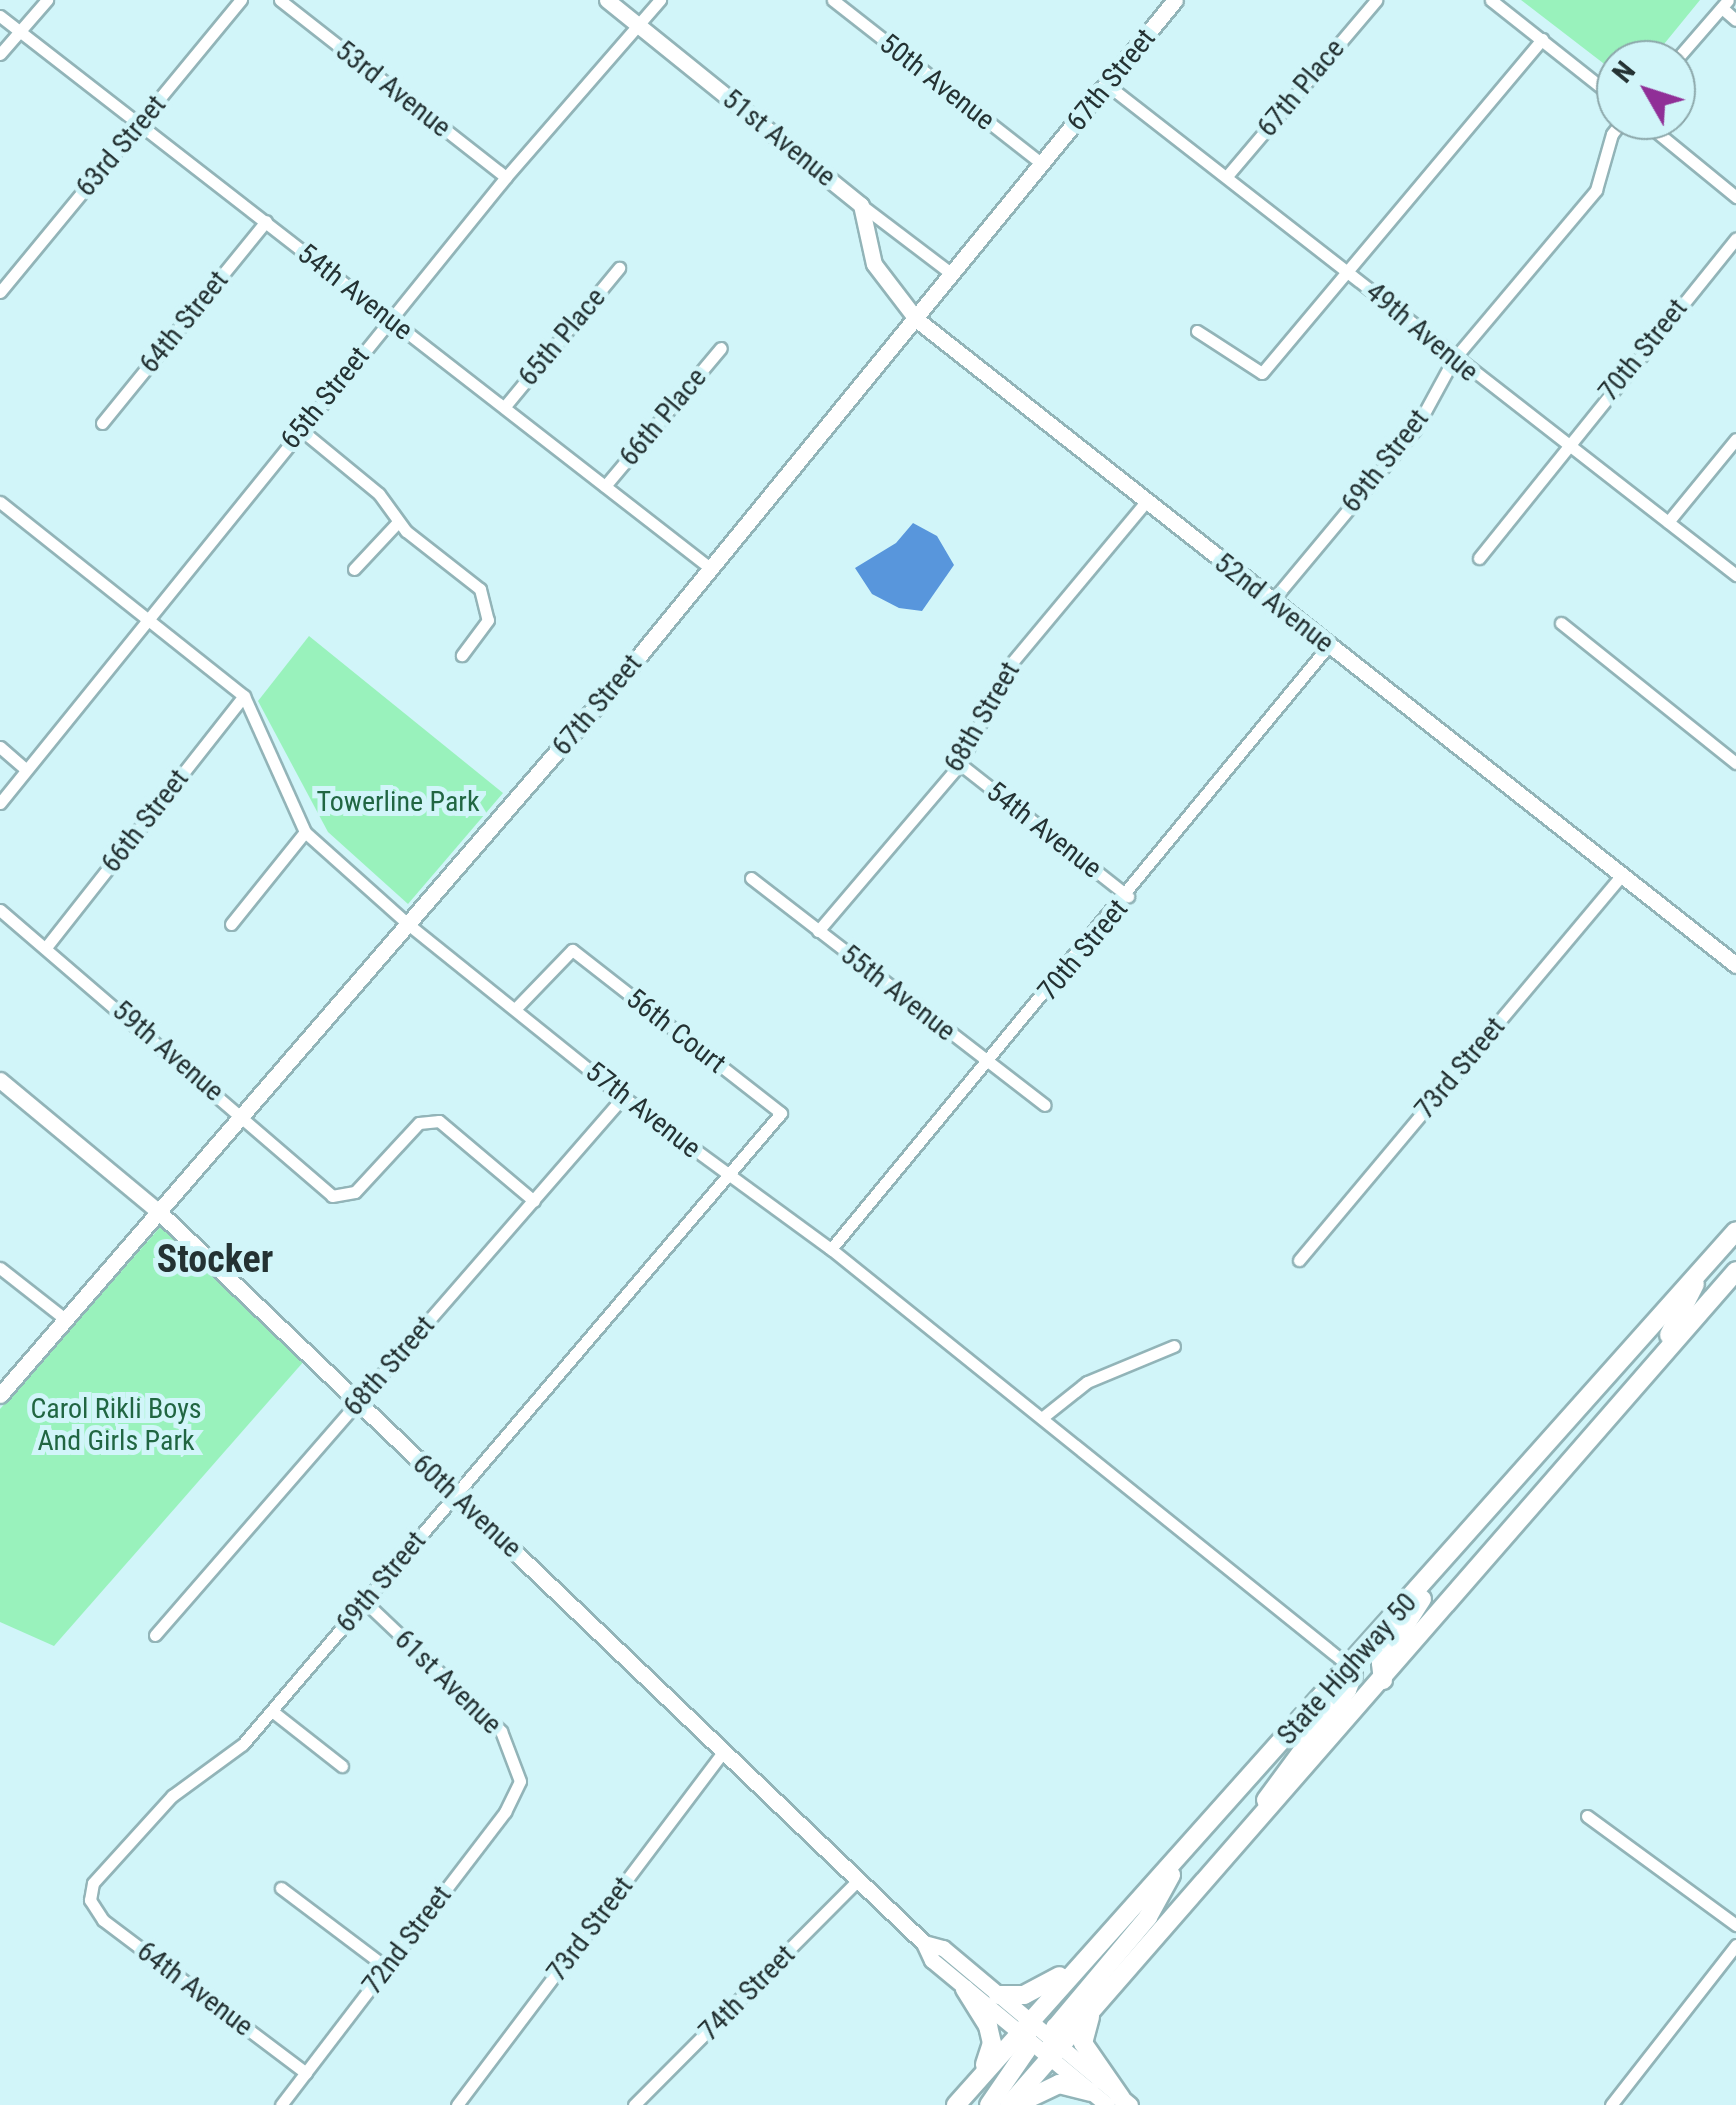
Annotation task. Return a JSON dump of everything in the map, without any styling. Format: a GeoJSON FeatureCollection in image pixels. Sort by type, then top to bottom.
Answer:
{"type":"FeatureCollection","features":[{"type":"Feature","properties":{"kind":"main road","name":"State Highway 50"},"geometry":{"type":"LineString","coordinates":[[956,2105],[1736,1230]]}},
{"type":"Feature","properties":{"kind":"main road","name":"State Highway 50"},"geometry":{"type":"LineString","coordinates":[[1011,2105],[1053,2048],[1093,2010],[1736,1271]]}},
{"type":"Feature","properties":{"kind":"main road"},"geometry":{"type":"LineString","coordinates":[[1650,1370],[1693,1298],[1694,1279]]}},
{"type":"Feature","properties":{"kind":"main road"},"geometry":{"type":"LineString","coordinates":[[1383,1680],[1380,1663],[1391,1643],[1475,1526]]}},
{"type":"Feature","properties":{"kind":"main road"},"geometry":{"type":"LineString","coordinates":[[1245,1835],[1286,1766],[1348,1690],[1349,1666]]}},
{"type":"Feature","properties":{"kind":"main road"},"geometry":{"type":"LineString","coordinates":[[1053,2048],[1066,2012],[1148,1917],[1186,1848]]}},
{"type":"Feature","properties":{"kind":"main road"},"geometry":{"type":"LineString","coordinates":[[998,1995],[1034,1991],[1085,1959]]}},
{"type":"Feature","properties":{"kind":"main road"},"geometry":{"type":"LineString","coordinates":[[965,1989],[992,2043],[982,2074]]}},
{"type":"Feature","properties":{"kind":"main road"},"geometry":{"type":"LineString","coordinates":[[1093,2010],[1083,2043],[1119,2103]]}},
{"type":"Feature","properties":{"kind":"main road"},"geometry":{"type":"LineString","coordinates":[[989,2105],[1024,2031]]}},
{"type":"Feature","properties":{"kind":"main road"},"geometry":{"type":"LineString","coordinates":[[1011,2105],[1058,2084],[1090,2092]]}},
{"type":"Feature","properties":{"kind":"street"},"geometry":{"type":"LineString","coordinates":[[0,54],[47,0]]}},
{"type":"Feature","properties":{"kind":"street","name":"63rd Street"},"geometry":{"type":"LineString","coordinates":[[0,292],[241,0]]}},
{"type":"Feature","properties":{"kind":"street","name":"53rd Avenue"},"geometry":{"type":"LineString","coordinates":[[280,0],[506,177]]}},
{"type":"Feature","properties":{"kind":"street","name":"51st Avenue"},"geometry":{"type":"LineString","coordinates":[[608,0],[952,274]]}},
{"type":"Feature","properties":{"kind":"street","name":"65th Street"},"geometry":{"type":"LineString","coordinates":[[0,803],[506,177],[660,0]]}},
{"type":"Feature","properties":{"kind":"street","name":"50th Avenue"},"geometry":{"type":"LineString","coordinates":[[833,0],[1042,163]]}},
{"type":"Feature","properties":{"kind":"street","name":"67th Street"},"geometry":{"type":"LineString","coordinates":[[0,1395],[409,925],[710,568],[1042,163],[1110,87],[1175,0]]}},
{"type":"Feature","properties":{"kind":"street","name":"67th Place"},"geometry":{"type":"LineString","coordinates":[[1227,176],[1376,0]]}},
{"type":"Feature","properties":{"kind":"street"},"geometry":{"type":"LineString","coordinates":[[1491,0],[1596,83]]}},
{"type":"Feature","properties":{"kind":"street"},"geometry":{"type":"LineString","coordinates":[[1694,40],[1725,4],[1736,20]]}},
{"type":"Feature","properties":{"kind":"street","name":"54th Avenue"},"geometry":{"type":"LineString","coordinates":[[0,16],[389,320],[506,405],[710,568]]}},
{"type":"Feature","properties":{"kind":"street"},"geometry":{"type":"LineString","coordinates":[[1197,331],[1262,373],[1542,39]]}},
{"type":"Feature","properties":{"kind":"street","name":"49th Avenue"},"geometry":{"type":"LineString","coordinates":[[1110,87],[1350,272],[1453,360],[1736,575]]}},
{"type":"Feature","properties":{"kind":"street","name":"69th Street"},"geometry":{"type":"LineString","coordinates":[[1272,601],[1416,428],[1453,360],[1596,190],[1610,140]]}},
{"type":"Feature","properties":{"kind":"street"},"geometry":{"type":"LineString","coordinates":[[1667,140],[1736,196]]}},
{"type":"Feature","properties":{"kind":"street","name":"52nd Avenue"},"geometry":{"type":"LineString","coordinates":[[861,205],[874,264],[916,319],[1736,965]]}},
{"type":"Feature","properties":{"kind":"street","name":"64th Street"},"geometry":{"type":"LineString","coordinates":[[102,423],[266,221]]}},
{"type":"Feature","properties":{"kind":"street","name":"70th Street"},"geometry":{"type":"LineString","coordinates":[[1478,558],[1566,444],[1736,238]]}},
{"type":"Feature","properties":{"kind":"street","name":"65th Place"},"geometry":{"type":"LineString","coordinates":[[506,405],[619,268]]}},
{"type":"Feature","properties":{"kind":"street","name":"66th Place"},"geometry":{"type":"LineString","coordinates":[[604,486],[721,348]]}},
{"type":"Feature","properties":{"kind":"street"},"geometry":{"type":"LineString","coordinates":[[300,429],[379,494],[397,523],[473,581],[488,602],[488,620],[462,655]]}},
{"type":"Feature","properties":{"kind":"street"},"geometry":{"type":"LineString","coordinates":[[1668,522],[1736,440]]}},
{"type":"Feature","properties":{"kind":"street","name":"57th Avenue"},"geometry":{"type":"LineString","coordinates":[[0,502],[244,696],[305,832],[409,925],[517,1007],[623,1097],[831,1249],[1349,1666]]}},
{"type":"Feature","properties":{"kind":"street","name":"68th Street"},"geometry":{"type":"LineString","coordinates":[[818,931],[960,764],[1009,666],[1145,503]]}},
{"type":"Feature","properties":{"kind":"street"},"geometry":{"type":"LineString","coordinates":[[354,569],[397,523]]}},
{"type":"Feature","properties":{"kind":"street"},"geometry":{"type":"LineString","coordinates":[[1561,624],[1736,763]]}},
{"type":"Feature","properties":{"kind":"street","name":"70th Street"},"geometry":{"type":"LineString","coordinates":[[831,1249],[1128,896],[1329,646]]}},
{"type":"Feature","properties":{"kind":"street","name":"66th Street"},"geometry":{"type":"LineString","coordinates":[[47,946],[244,696]]}},
{"type":"Feature","properties":{"kind":"street"},"geometry":{"type":"LineString","coordinates":[[0,747],[25,769]]}},
{"type":"Feature","properties":{"kind":"street","name":"54th Avenue"},"geometry":{"type":"LineString","coordinates":[[960,764],[1128,896]]}},
{"type":"Feature","properties":{"kind":"street"},"geometry":{"type":"LineString","coordinates":[[230,924],[305,832]]}},
{"type":"Feature","properties":{"kind":"street","name":"73rd Street"},"geometry":{"type":"LineString","coordinates":[[1299,1260],[1621,876]]}},
{"type":"Feature","properties":{"kind":"street","name":"55th Avenue"},"geometry":{"type":"LineString","coordinates":[[751,878],[1045,1105]]}},
{"type":"Feature","properties":{"kind":"street","name":"59th Avenue"},"geometry":{"type":"LineString","coordinates":[[0,910],[47,946],[332,1196],[355,1192],[419,1124],[439,1122],[534,1201]]}},
{"type":"Feature","properties":{"kind":"street","name":"56th Court"},"geometry":{"type":"LineString","coordinates":[[517,1007],[572,950],[781,1113]]}},
{"type":"Feature","properties":{"kind":"street","name":"60th Avenue"},"geometry":{"type":"LineString","coordinates":[[0,1080],[158,1210],[924,1943],[932,1960],[965,1989],[1053,2048],[1119,2103]]}},
{"type":"Feature","properties":{"kind":"street","name":"68th Street"},"geometry":{"type":"LineString","coordinates":[[154,1635],[623,1097]]}},
{"type":"Feature","properties":{"kind":"street","name":"69th Street"},"geometry":{"type":"LineString","coordinates":[[90,1900],[93,1884],[151,1818],[219,1767],[272,1710],[731,1178],[781,1113]]}},
{"type":"Feature","properties":{"kind":"street"},"geometry":{"type":"LineString","coordinates":[[0,1268],[65,1319]]}},
{"type":"Feature","properties":{"kind":"street"},"geometry":{"type":"LineString","coordinates":[[1044,1417],[1086,1382],[1174,1346]]}},
{"type":"Feature","properties":{"kind":"street","name":"61st Avenue"},"geometry":{"type":"LineString","coordinates":[[365,1602],[500,1730],[519,1768]]}},
{"type":"Feature","properties":{"kind":"street"},"geometry":{"type":"LineString","coordinates":[[272,1710],[342,1766]]}},
{"type":"Feature","properties":{"kind":"street","name":"73rd Street"},"geometry":{"type":"LineString","coordinates":[[456,2105],[723,1752]]}},
{"type":"Feature","properties":{"kind":"street","name":"72nd Street"},"geometry":{"type":"LineString","coordinates":[[281,2105],[504,1812],[519,1768]]}},
{"type":"Feature","properties":{"kind":"street"},"geometry":{"type":"LineString","coordinates":[[1588,1816],[1736,1925]]}},
{"type":"Feature","properties":{"kind":"street","name":"74th Street"},"geometry":{"type":"LineString","coordinates":[[634,2105],[858,1880]]}},
{"type":"Feature","properties":{"kind":"street"},"geometry":{"type":"LineString","coordinates":[[281,1888],[386,1967]]}},
{"type":"Feature","properties":{"kind":"street","name":"64th Avenue"},"geometry":{"type":"LineString","coordinates":[[90,1900],[104,1920],[306,2073]]}},
{"type":"Feature","properties":{"kind":"street","name":"60th Avenue"},"geometry":{"type":"LineString","coordinates":[[924,1943],[943,1948],[998,1995],[1024,2031]]}},
{"type":"Feature","properties":{"kind":"street"},"geometry":{"type":"LineString","coordinates":[[1611,2105],[1736,1945]]}},
{"type":"Feature","properties":{"kind":"street","name":"60th Avenue"},"geometry":{"type":"LineString","coordinates":[[1053,2048],[1090,2092],[1119,2103]]}},
{"type":"Feature","properties":{"kind":"green space"},"geometry":{"type":"Polygon","coordinates":[[[1521,0],[1700,0],[1667,40],[1596,40],[1596,58],[1521,0]]]}},
{"type":"Feature","properties":{"kind":"green space","name":"Towerline Park"},"geometry":{"type":"Polygon","coordinates":[[[309,636],[503,793],[408,904],[328,832],[258,701],[309,636]]]}},
{"type":"Feature","properties":{"kind":"green space","name":"Carol Rikli Boys And Girls Park"},"geometry":{"type":"Polygon","coordinates":[[[162,1225],[305,1360],[54,1646],[0,1622],[0,1409],[162,1225]]]}},
{"type":"Feature","properties":{"kind":"water"},"geometry":{"type":"Polygon","coordinates":[[[913,523],[937,536],[954,565],[922,611],[899,608],[872,594],[855,568],[896,543],[913,523]]]}},
{"type":"Feature","properties":{"kind":"district","name":"Stocker"},"geometry":{"type":"Point","coordinates":[215,1260]}}]}
